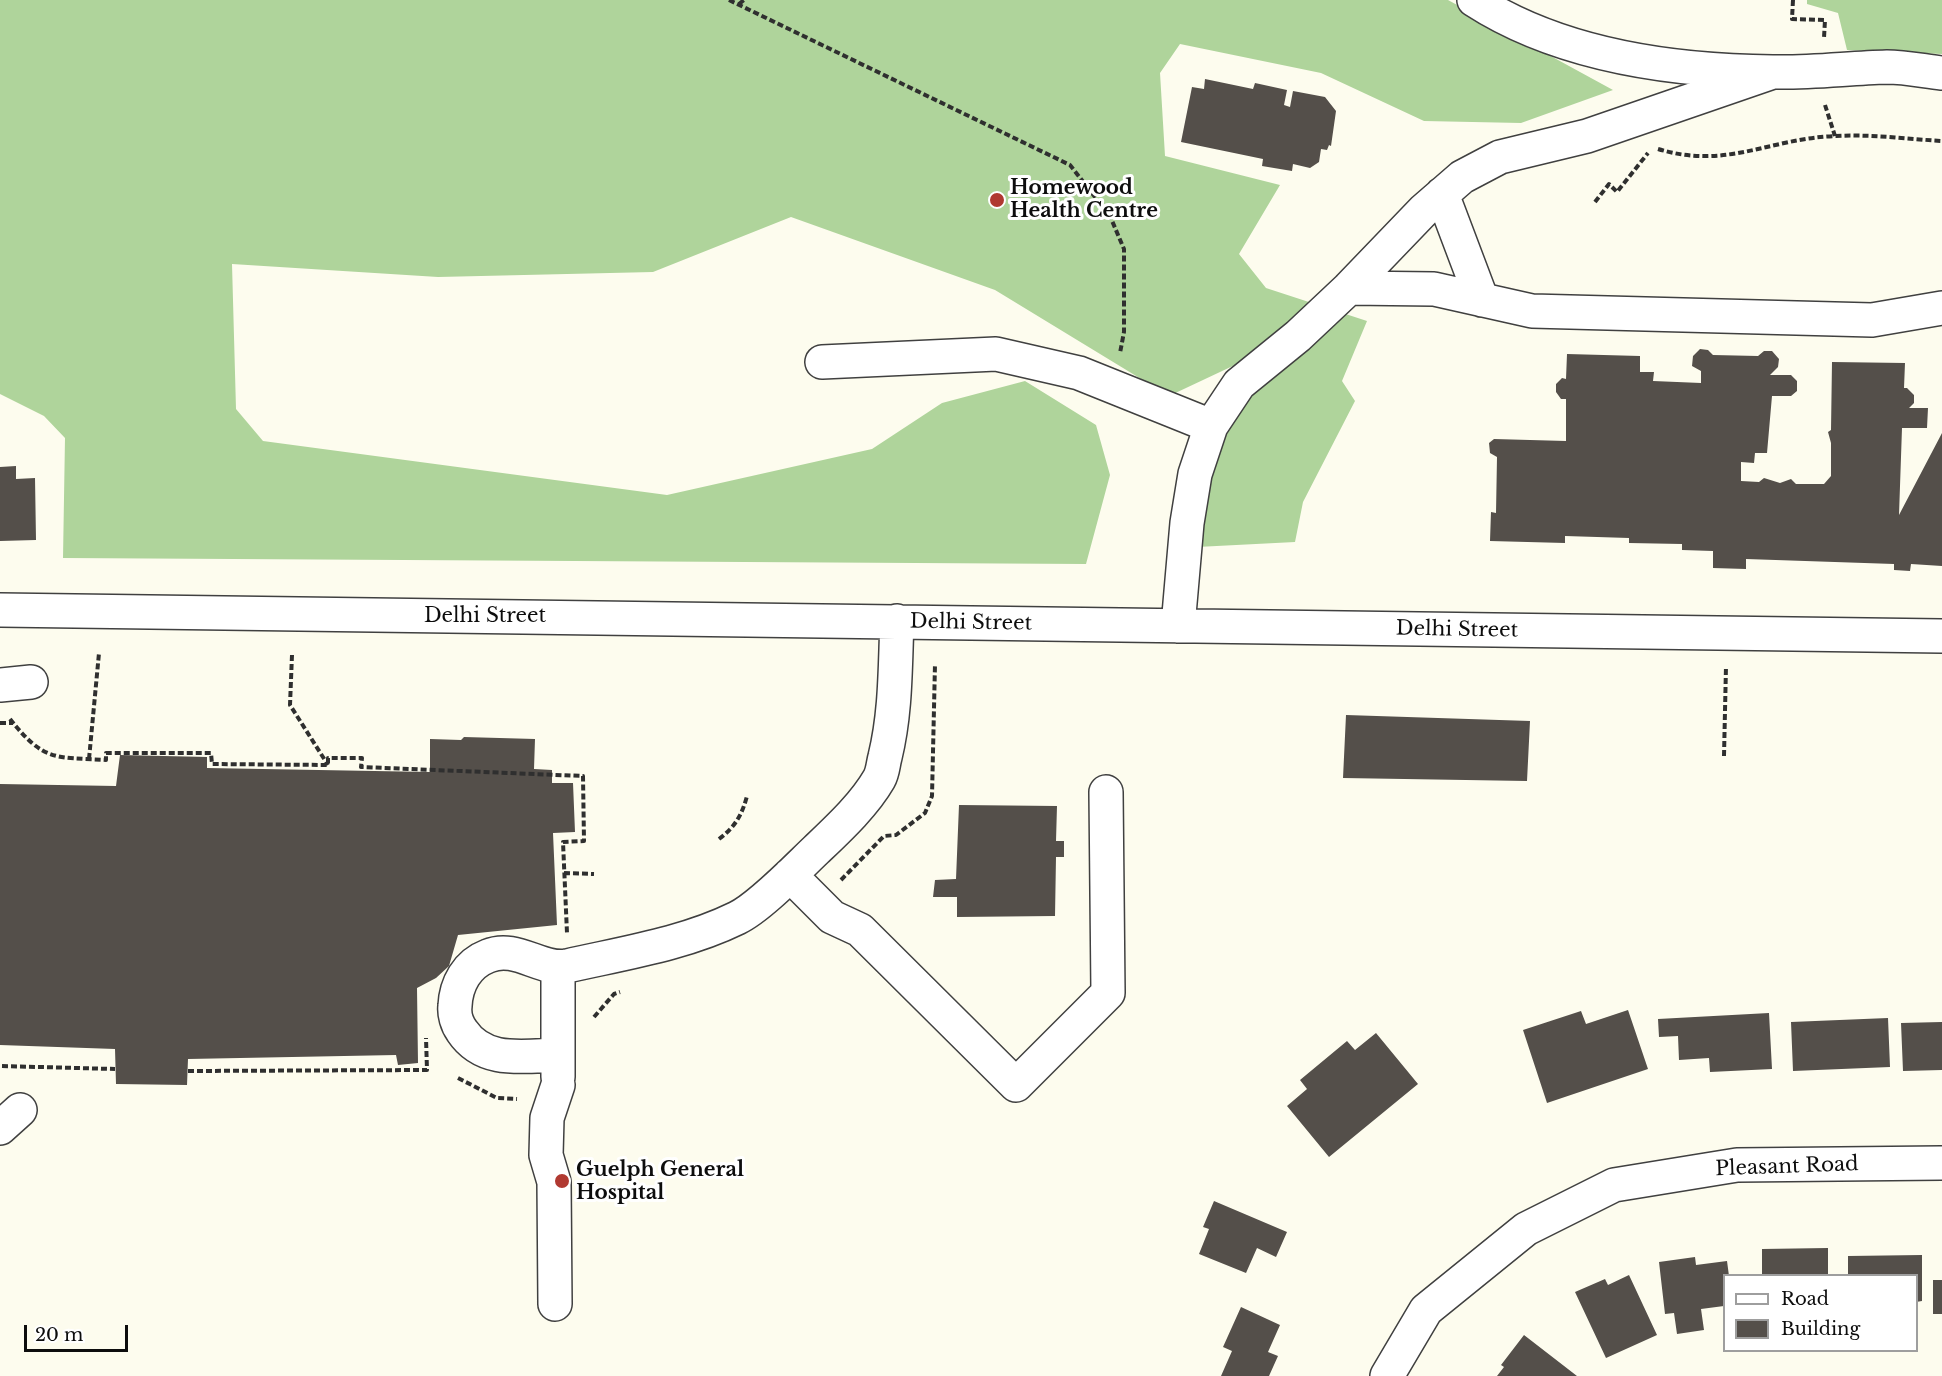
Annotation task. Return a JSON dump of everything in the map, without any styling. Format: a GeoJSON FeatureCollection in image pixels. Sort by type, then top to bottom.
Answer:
{"type":"FeatureCollection","features":[{"type":"Feature","properties":{"kind":"street"},"geometry":{"type":"LineString","coordinates":[[1474,0],[1498,15],[1576,45],[1671,66],[1773,72],[1890,67],[1942,73]]}},
{"type":"Feature","properties":{"kind":"street"},"geometry":{"type":"LineString","coordinates":[[1178,627],[1187,523],[1195,474],[1211,426],[1239,384],[1298,336],[1442,194],[1462,177],[1500,157],[1587,136],[1773,72]]}},
{"type":"Feature","properties":{"kind":"street"},"geometry":{"type":"LineString","coordinates":[[1442,194],[1482,300]]}},
{"type":"Feature","properties":{"kind":"street"},"geometry":{"type":"LineString","coordinates":[[1349,288],[1434,289],[1532,311],[1730,314],[1872,320],[1942,308]]}},
{"type":"Feature","properties":{"kind":"street"},"geometry":{"type":"LineString","coordinates":[[822,362],[996,354],[1079,373],[1211,426]]}},
{"type":"Feature","properties":{"kind":"street","name":"Delhi Street"},"geometry":{"type":"LineString","coordinates":[[0,610],[1942,636]]}},
{"type":"Feature","properties":{"kind":"street"},"geometry":{"type":"LineString","coordinates":[[558,1070],[482,1051],[468,1041],[459,1027],[454,1010],[456,993],[462,977],[474,964],[489,956],[506,953],[522,955],[562,952],[681,940],[739,917],[799,867],[843,824],[880,778],[893,725],[897,621]]}},
{"type":"Feature","properties":{"kind":"street"},"geometry":{"type":"LineString","coordinates":[[799,867],[832,917],[860,930],[1016,1085],[1108,993],[1106,792]]}},
{"type":"Feature","properties":{"kind":"street"},"geometry":{"type":"LineString","coordinates":[[799,867],[833,887],[848,902],[860,930]]}},
{"type":"Feature","properties":{"kind":"street"},"geometry":{"type":"LineString","coordinates":[[555,1304],[554,1182],[568,1155],[568,1123],[558,1070],[562,952]]}},
{"type":"Feature","properties":{"kind":"street","name":"Pleasant Road"},"geometry":{"type":"LineString","coordinates":[[1387,1376],[1426,1310],[1526,1229],[1614,1185],[1737,1165],[1942,1163]]}},
{"type":"Feature","properties":{"kind":"path"},"geometry":{"type":"LineString","coordinates":[[729,0],[1070,165],[1110,216],[1124,249],[1124,332],[1113,386]]}},
{"type":"Feature","properties":{"kind":"path"},"geometry":{"type":"LineString","coordinates":[[739,4],[744,0]]}},
{"type":"Feature","properties":{"kind":"path"},"geometry":{"type":"LineString","coordinates":[[1793,0],[1791,19],[1825,20],[1824,26]]}},
{"type":"Feature","properties":{"kind":"path"},"geometry":{"type":"LineString","coordinates":[[1595,202],[1609,184],[1617,192],[1652,147],[1676,154],[1705,158],[1736,155],[1834,136],[1942,141]]}},
{"type":"Feature","properties":{"kind":"path"},"geometry":{"type":"LineString","coordinates":[[1725,756],[1726,634]]}},
{"type":"Feature","properties":{"kind":"path"},"geometry":{"type":"LineString","coordinates":[[89,759],[99,652]]}},
{"type":"Feature","properties":{"kind":"path"},"geometry":{"type":"LineString","coordinates":[[292,655],[290,705],[328,765]]}},
{"type":"Feature","properties":{"kind":"path"},"geometry":{"type":"LineString","coordinates":[[833,887],[884,836],[896,835],[925,813],[932,796],[935,664]]}},
{"type":"Feature","properties":{"kind":"path"},"geometry":{"type":"LineString","coordinates":[[12,694],[13,723],[39,751],[57,758],[106,760],[106,753],[212,753],[212,764],[328,765]]}},
{"type":"Feature","properties":{"kind":"path"},"geometry":{"type":"LineString","coordinates":[[0,723],[13,723]]}},
{"type":"Feature","properties":{"kind":"path"},"geometry":{"type":"LineString","coordinates":[[328,765],[328,758],[362,758],[361,767],[583,776],[584,841],[563,842],[562,952]]}},
{"type":"Feature","properties":{"kind":"path"},"geometry":{"type":"LineString","coordinates":[[719,839],[733,829],[743,813],[747,796]]}},
{"type":"Feature","properties":{"kind":"path"},"geometry":{"type":"LineString","coordinates":[[564,873],[594,874]]}},
{"type":"Feature","properties":{"kind":"path"},"geometry":{"type":"LineString","coordinates":[[593,1025],[595,1014],[614,994],[625,991]]}},
{"type":"Feature","properties":{"kind":"path"},"geometry":{"type":"LineString","coordinates":[[188,1071],[427,1070],[425,1029]]}},
{"type":"Feature","properties":{"kind":"path"},"geometry":{"type":"LineString","coordinates":[[426,1040],[431,1047]]}},
{"type":"Feature","properties":{"kind":"path"},"geometry":{"type":"LineString","coordinates":[[2,1066],[116,1069]]}},
{"type":"Feature","properties":{"kind":"path"},"geometry":{"type":"LineString","coordinates":[[456,1075],[463,1082],[497,1098],[520,1099]]}},
{"type":"Feature","properties":{"kind":"green space"},"geometry":{"type":"Polygon","coordinates":[[[0,0],[1448,0],[1613,90],[1521,123],[1424,121],[1321,73],[1180,44],[1160,73],[1165,156],[1280,185],[1239,254],[1266,288],[1367,321],[1342,381],[1355,401],[1303,502],[1295,542],[1197,547],[1237,364],[1169,396],[995,290],[791,217],[653,272],[438,277],[232,264],[236,409],[263,441],[667,495],[872,449],[942,403],[1025,381],[1096,425],[1110,475],[1086,564],[63,558],[65,438],[44,416],[0,394],[0,0]]]}},
{"type":"Feature","properties":{"kind":"green space"},"geometry":{"type":"Polygon","coordinates":[[[1807,0],[1942,0],[1942,54],[1847,50],[1838,13],[1807,4],[1807,0]]]}},
{"type":"Feature","properties":{"kind":"building"},"geometry":{"type":"Polygon","coordinates":[[[1205,79],[1253,89],[1255,83],[1287,90],[1284,105],[1290,107],[1293,91],[1325,97],[1336,111],[1331,146],[1329,145],[1327,150],[1321,149],[1319,162],[1310,168],[1293,164],[1292,171],[1262,166],[1263,159],[1181,142],[1192,87],[1204,89],[1205,79]]]}},
{"type":"Feature","properties":{"kind":"building"},"geometry":{"type":"Polygon","coordinates":[[[1700,349],[1708,350],[1713,355],[1758,356],[1764,351],[1772,351],[1779,359],[1778,367],[1770,375],[1791,375],[1797,381],[1797,391],[1791,396],[1772,396],[1767,453],[1755,453],[1754,463],[1741,462],[1741,481],[1759,482],[1764,478],[1780,483],[1791,479],[1796,484],[1824,484],[1831,476],[1831,443],[1828,432],[1831,430],[1832,362],[1905,363],[1904,388],[1914,395],[1914,403],[1909,408],[1928,408],[1927,428],[1902,428],[1899,515],[1942,433],[1942,566],[1911,564],[1910,571],[1894,570],[1894,564],[1746,559],[1746,569],[1713,568],[1713,551],[1682,550],[1682,544],[1629,543],[1629,538],[1565,536],[1565,543],[1490,541],[1491,512],[1496,513],[1497,457],[1490,453],[1489,443],[1494,439],[1566,441],[1566,399],[1561,399],[1556,392],[1556,384],[1562,378],[1566,379],[1567,354],[1640,356],[1640,372],[1654,372],[1653,381],[1701,383],[1701,371],[1692,366],[1693,356],[1700,349]]]}},
{"type":"Feature","properties":{"kind":"building"},"geometry":{"type":"Polygon","coordinates":[[[16,466],[16,479],[35,478],[36,540],[0,541],[0,467],[16,466]]]}},
{"type":"Feature","properties":{"kind":"building"},"geometry":{"type":"Polygon","coordinates":[[[1346,715],[1530,721],[1527,781],[1343,778],[1346,715]]]}},
{"type":"Feature","properties":{"kind":"building"},"geometry":{"type":"Polygon","coordinates":[[[464,737],[535,739],[534,769],[552,770],[552,783],[573,783],[575,832],[553,833],[557,925],[458,935],[449,966],[436,978],[417,988],[418,1063],[398,1065],[396,1055],[188,1059],[187,1085],[116,1084],[115,1049],[0,1045],[0,784],[116,786],[120,755],[207,757],[207,768],[430,772],[430,739],[461,740],[464,737]]]}},
{"type":"Feature","properties":{"kind":"building"},"geometry":{"type":"Polygon","coordinates":[[[959,805],[1057,806],[1056,841],[1064,841],[1064,857],[1056,857],[1055,916],[957,917],[957,897],[933,897],[935,880],[956,879],[959,805]]]}},
{"type":"Feature","properties":{"kind":"building"},"geometry":{"type":"Polygon","coordinates":[[[1628,1010],[1648,1069],[1547,1103],[1523,1030],[1581,1011],[1586,1024],[1628,1010]]]}},
{"type":"Feature","properties":{"kind":"building"},"geometry":{"type":"Polygon","coordinates":[[[1769,1013],[1772,1069],[1710,1072],[1709,1058],[1679,1060],[1678,1036],[1659,1037],[1658,1019],[1769,1013]]]}},
{"type":"Feature","properties":{"kind":"building"},"geometry":{"type":"Polygon","coordinates":[[[1888,1018],[1890,1067],[1793,1071],[1791,1022],[1888,1018]]]}},
{"type":"Feature","properties":{"kind":"building"},"geometry":{"type":"Polygon","coordinates":[[[1942,1022],[1942,1070],[1903,1071],[1901,1023],[1942,1022]]]}},
{"type":"Feature","properties":{"kind":"building"},"geometry":{"type":"Polygon","coordinates":[[[1376,1033],[1418,1084],[1329,1157],[1287,1106],[1307,1089],[1300,1080],[1347,1041],[1355,1050],[1376,1033]]]}},
{"type":"Feature","properties":{"kind":"building"},"geometry":{"type":"Polygon","coordinates":[[[1214,1201],[1287,1232],[1276,1257],[1257,1248],[1246,1273],[1199,1254],[1209,1229],[1203,1227],[1214,1201]]]}},
{"type":"Feature","properties":{"kind":"building"},"geometry":{"type":"Polygon","coordinates":[[[1828,1248],[1828,1274],[1762,1274],[1762,1249],[1828,1248]]]}},
{"type":"Feature","properties":{"kind":"building"},"geometry":{"type":"Polygon","coordinates":[[[1922,1255],[1922,1301],[1918,1302],[1918,1274],[1848,1274],[1848,1256],[1922,1255]]]}},
{"type":"Feature","properties":{"kind":"building"},"geometry":{"type":"Polygon","coordinates":[[[1695,1257],[1696,1265],[1727,1261],[1729,1274],[1723,1274],[1723,1306],[1701,1309],[1704,1330],[1677,1334],[1674,1313],[1665,1314],[1659,1262],[1695,1257]]]}},
{"type":"Feature","properties":{"kind":"building"},"geometry":{"type":"Polygon","coordinates":[[[1629,1275],[1657,1335],[1606,1358],[1575,1292],[1605,1279],[1608,1285],[1629,1275]]]}},
{"type":"Feature","properties":{"kind":"building"},"geometry":{"type":"Polygon","coordinates":[[[1933,1280],[1942,1280],[1942,1314],[1933,1314],[1933,1280]]]}},
{"type":"Feature","properties":{"kind":"building"},"geometry":{"type":"Polygon","coordinates":[[[1241,1307],[1280,1325],[1268,1352],[1278,1356],[1269,1376],[1221,1376],[1232,1351],[1223,1347],[1241,1307]]]}},
{"type":"Feature","properties":{"kind":"building"},"geometry":{"type":"Polygon","coordinates":[[[1524,1335],[1577,1376],[1497,1376],[1504,1367],[1501,1365],[1524,1335]]]}},
{"type":"Feature","properties":{"kind":"place","name":"Homewood Health Centre"},"geometry":{"type":"Point","coordinates":[997,200]}},
{"type":"Feature","properties":{"kind":"place","name":"Guelph General Hospital"},"geometry":{"type":"Point","coordinates":[562,1181]}}]}
